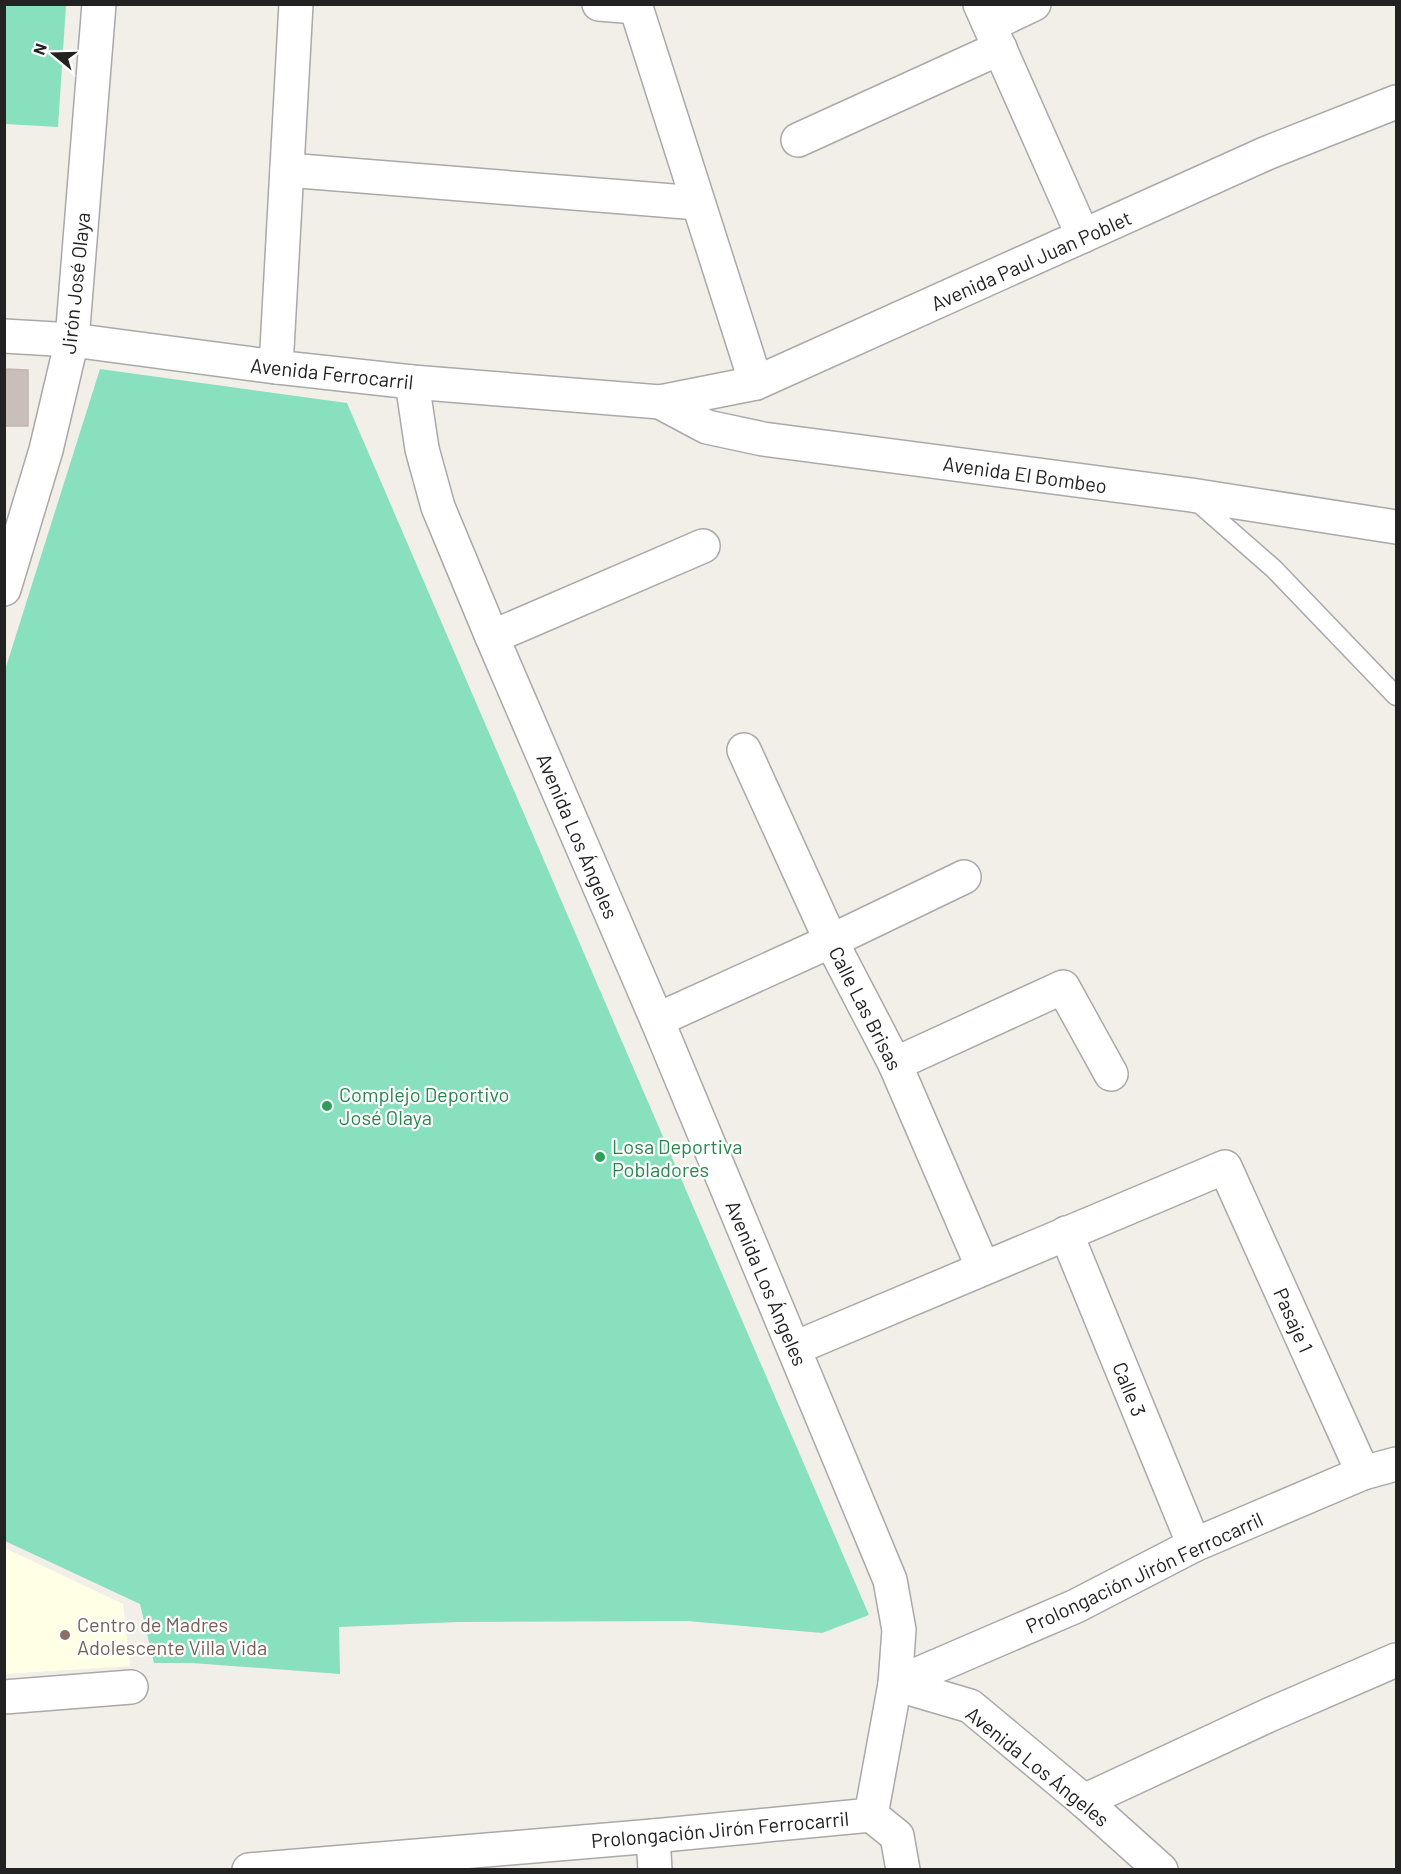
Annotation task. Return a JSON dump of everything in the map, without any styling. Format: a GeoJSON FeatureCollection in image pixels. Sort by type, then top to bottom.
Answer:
{"type":"FeatureCollection","features":[{"type":"Feature","properties":{"kind":"street","name":"Jirón José Olaya"},"geometry":{"type":"LineString","coordinates":[[4,589],[46,450],[72,340],[99,4]]}},
{"type":"Feature","properties":{"kind":"street"},"geometry":{"type":"LineString","coordinates":[[276,367],[296,4]]}},
{"type":"Feature","properties":{"kind":"street"},"geometry":{"type":"LineString","coordinates":[[599,4],[636,6],[756,383]]}},
{"type":"Feature","properties":{"kind":"street"},"geometry":{"type":"LineString","coordinates":[[798,140],[990,26],[1034,4]]}},
{"type":"Feature","properties":{"kind":"street"},"geometry":{"type":"LineString","coordinates":[[990,26],[1083,236]]}},
{"type":"Feature","properties":{"kind":"street","name":"Avenida Paul Juan Poblet"},"geometry":{"type":"LineString","coordinates":[[660,402],[756,383],[1267,153],[1396,102]]}},
{"type":"Feature","properties":{"kind":"street"},"geometry":{"type":"LineString","coordinates":[[287,170],[698,203]]}},
{"type":"Feature","properties":{"kind":"street","name":"Avenida Ferrocarril"},"geometry":{"type":"LineString","coordinates":[[4,336],[72,340],[412,382],[660,402]]}},
{"type":"Feature","properties":{"kind":"street","name":"Avenida Los Ángeles"},"geometry":{"type":"LineString","coordinates":[[412,382],[422,449],[438,507],[657,1020],[890,1580],[899,1630],[896,1684],[970,1706],[1161,1869]]}},
{"type":"Feature","properties":{"kind":"street","name":"Avenida El Bombeo"},"geometry":{"type":"LineString","coordinates":[[660,402],[707,427],[763,439],[1191,495],[1396,527]]}},
{"type":"Feature","properties":{"kind":"street"},"geometry":{"type":"LineString","coordinates":[[492,637],[703,546]]}},
{"type":"Feature","properties":{"kind":"street","name":"Calle Las Brisas"},"geometry":{"type":"LineString","coordinates":[[744,750],[831,941],[895,1064],[983,1268]]}},
{"type":"Feature","properties":{"kind":"street"},"geometry":{"type":"LineString","coordinates":[[657,1020],[831,941],[964,877]]}},
{"type":"Feature","properties":{"kind":"street"},"geometry":{"type":"LineString","coordinates":[[895,1064],[1063,987],[1111,1074]]}},
{"type":"Feature","properties":{"kind":"street","name":"Pasaje 1"},"geometry":{"type":"LineString","coordinates":[[1066,1233],[1225,1167],[1363,1473]]}},
{"type":"Feature","properties":{"kind":"street"},"geometry":{"type":"LineString","coordinates":[[795,1348],[1066,1233]]}},
{"type":"Feature","properties":{"kind":"street","name":"Calle 3"},"geometry":{"type":"LineString","coordinates":[[1066,1233],[1194,1545]]}},
{"type":"Feature","properties":{"kind":"street","name":"Prolongación Jirón Ferrocarril"},"geometry":{"type":"LineString","coordinates":[[249,1869],[310,1867],[871,1815],[896,1684],[1076,1606],[1194,1545],[1363,1473],[1396,1464]]}},
{"type":"Feature","properties":{"kind":"street"},"geometry":{"type":"LineString","coordinates":[[1084,1801],[1269,1715],[1396,1660]]}},
{"type":"Feature","properties":{"kind":"street"},"geometry":{"type":"LineString","coordinates":[[4,1697],[131,1687]]}},
{"type":"Feature","properties":{"kind":"street"},"geometry":{"type":"LineString","coordinates":[[871,1815],[897,1836],[903,1869]]}},
{"type":"Feature","properties":{"kind":"street"},"geometry":{"type":"LineString","coordinates":[[653,1836],[655,1869]]}},
{"type":"Feature","properties":{"kind":"lane"},"geometry":{"type":"LineString","coordinates":[[1191,495],[1274,569],[1396,696]]}},
{"type":"Feature","properties":{"kind":"shaded area","name":"Centro de Madres Adolescente Villa Vida"},"geometry":{"type":"Polygon","coordinates":[[[5,1548],[123,1604],[130,1666],[5,1674],[5,1548]]]}},
{"type":"Feature","properties":{"kind":"green space"},"geometry":{"type":"Polygon","coordinates":[[[4,5],[66,5],[58,127],[5,124],[4,5]]]}},
{"type":"Feature","properties":{"kind":"green space","name":"Complejo Deportivo José Olaya"},"geometry":{"type":"Polygon","coordinates":[[[100,369],[347,403],[869,1615],[822,1633],[687,1621],[459,1622],[339,1627],[340,1674],[192,1663],[154,1663],[140,1604],[5,1541],[5,670],[100,369]]]}},
{"type":"Feature","properties":{"kind":"building"},"geometry":{"type":"Polygon","coordinates":[[[4,369],[28,370],[28,426],[4,426],[4,369]]]}},
{"type":"Feature","properties":{"kind":"place","name":"Complejo Deportivo José Olaya"},"geometry":{"type":"Point","coordinates":[327,1106]}},
{"type":"Feature","properties":{"kind":"place","name":"Losa Deportiva Pobladores"},"geometry":{"type":"Point","coordinates":[600,1157]}},
{"type":"Feature","properties":{"kind":"place","name":"Centro de Madres Adolescente Villa Vida"},"geometry":{"type":"Point","coordinates":[65,1635]}}]}
